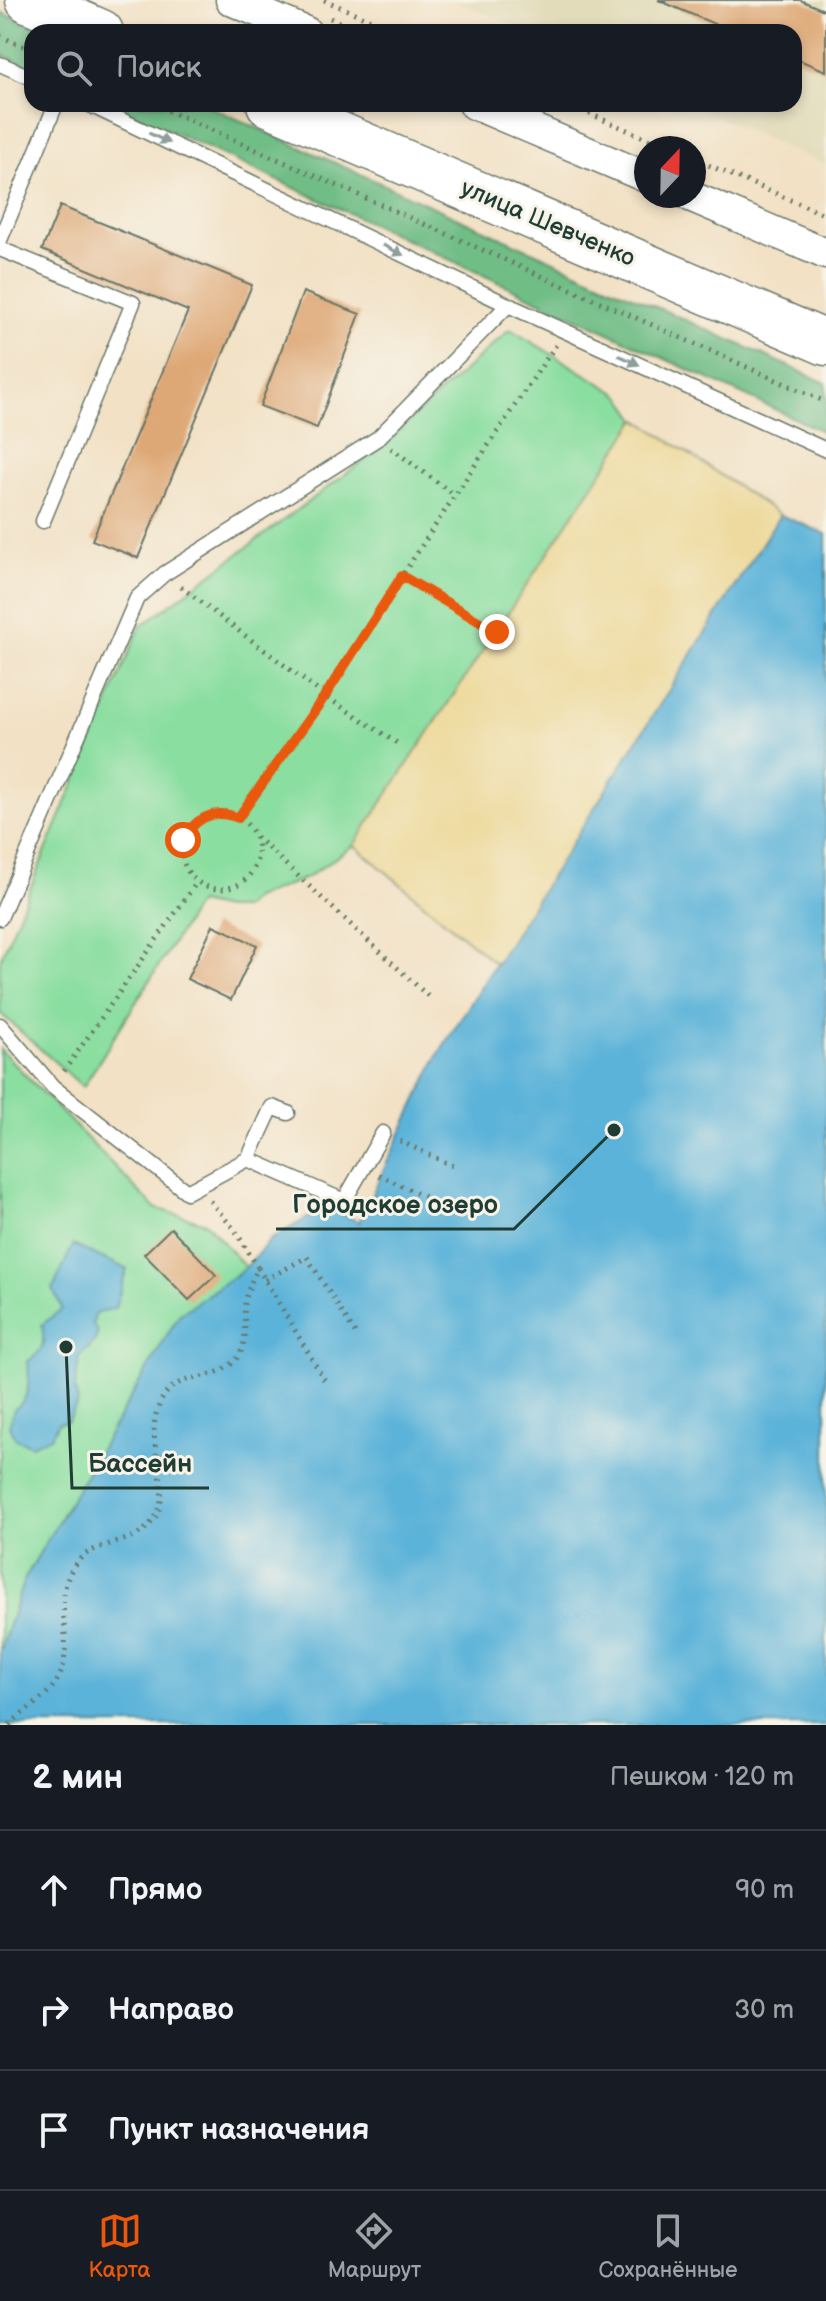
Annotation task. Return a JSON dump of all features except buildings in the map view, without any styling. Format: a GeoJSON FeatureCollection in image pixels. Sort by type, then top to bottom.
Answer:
{"type":"FeatureCollection","features":[{"type":"Feature","properties":{"kind":"main road"},"geometry":{"type":"LineString","coordinates":[[28,0],[81,24]]}},
{"type":"Feature","properties":{"kind":"main road","name":"улица Шевченко"},"geometry":{"type":"LineString","coordinates":[[288,112],[826,343]]}},
{"type":"Feature","properties":{"kind":"street"},"geometry":{"type":"LineString","coordinates":[[231,0],[287,24]]}},
{"type":"Feature","properties":{"kind":"street"},"geometry":{"type":"LineString","coordinates":[[493,112],[634,172]]}},
{"type":"Feature","properties":{"kind":"street"},"geometry":{"type":"LineString","coordinates":[[706,203],[826,254]]}},
{"type":"Feature","properties":{"kind":"lane"},"geometry":{"type":"LineString","coordinates":[[0,64],[24,74]]}},
{"type":"Feature","properties":{"kind":"lane"},"geometry":{"type":"LineString","coordinates":[[0,240],[53,112]]}},
{"type":"Feature","properties":{"kind":"lane"},"geometry":{"type":"LineString","coordinates":[[105,112],[508,305],[826,450]]}},
{"type":"Feature","properties":{"kind":"lane"},"geometry":{"type":"LineString","coordinates":[[0,249],[133,303],[43,521]]}},
{"type":"Feature","properties":{"kind":"lane"},"geometry":{"type":"LineString","coordinates":[[0,918],[137,598],[164,574],[378,438],[508,305]]}},
{"type":"Feature","properties":{"kind":"lane"},"geometry":{"type":"LineString","coordinates":[[0,1025],[53,1087],[187,1192],[248,1159],[272,1107],[288,1113]]}},
{"type":"Feature","properties":{"kind":"lane"},"geometry":{"type":"LineString","coordinates":[[248,1159],[344,1201],[383,1133]]}},
{"type":"Feature","properties":{"kind":"path"},"geometry":{"type":"LineString","coordinates":[[324,0],[380,24]]}},
{"type":"Feature","properties":{"kind":"path"},"geometry":{"type":"LineString","coordinates":[[0,36],[24,46]]}},
{"type":"Feature","properties":{"kind":"path"},"geometry":{"type":"LineString","coordinates":[[171,112],[826,402]]}},
{"type":"Feature","properties":{"kind":"path"},"geometry":{"type":"LineString","coordinates":[[586,112],[641,136]]}},
{"type":"Feature","properties":{"kind":"path"},"geometry":{"type":"LineString","coordinates":[[706,164],[826,215]]}},
{"type":"Feature","properties":{"kind":"path"},"geometry":{"type":"LineString","coordinates":[[238,818],[325,696],[453,494],[566,331]]}},
{"type":"Feature","properties":{"kind":"path"},"geometry":{"type":"LineString","coordinates":[[378,438],[453,494]]}},
{"type":"Feature","properties":{"kind":"path"},"geometry":{"type":"LineString","coordinates":[[164,574],[325,696],[400,745]]}},
{"type":"Feature","properties":{"kind":"path"},"geometry":{"type":"LineString","coordinates":[[402,576],[497,632]]}},
{"type":"Feature","properties":{"kind":"path"},"geometry":{"type":"LineString","coordinates":[[255,836],[258,850],[249,876],[225,889],[197,882],[186,870],[182,855],[183,840],[191,826],[203,817],[219,813],[238,818],[429,997]]}},
{"type":"Feature","properties":{"kind":"path"},"geometry":{"type":"LineString","coordinates":[[53,1087],[197,882]]}},
{"type":"Feature","properties":{"kind":"path"},"geometry":{"type":"LineString","coordinates":[[383,1133],[457,1168]]}},
{"type":"Feature","properties":{"kind":"path"},"geometry":{"type":"LineString","coordinates":[[365,1168],[425,1197]]}},
{"type":"Feature","properties":{"kind":"path"},"geometry":{"type":"LineString","coordinates":[[235,1230],[325,1381]]}},
{"type":"Feature","properties":{"kind":"path"},"geometry":{"type":"LineString","coordinates":[[265,1280],[307,1257],[358,1338]]}},
{"type":"Feature","properties":{"kind":"path"},"geometry":{"type":"LineString","coordinates":[[10,1725],[48,1692],[59,1678],[64,1654],[61,1604],[65,1584],[74,1566],[96,1547],[138,1535],[153,1523],[162,1497],[162,1482],[153,1446],[158,1409],[169,1390],[184,1379],[217,1371],[238,1355],[247,1331],[245,1307],[248,1286],[258,1268]]}},
{"type":"Feature","properties":{"kind":"shaded area"},"geometry":{"type":"Polygon","coordinates":[[[455,0],[826,0],[826,165],[707,112],[802,112],[802,24],[509,24],[455,0]]]}},
{"type":"Feature","properties":{"kind":"green space"},"geometry":{"type":"Polygon","coordinates":[[[0,12],[29,24],[24,24],[24,64],[0,54],[0,12]]]}},
{"type":"Feature","properties":{"kind":"green space"},"geometry":{"type":"Polygon","coordinates":[[[129,112],[222,112],[826,383],[826,433],[129,112]]]}},
{"type":"Feature","properties":{"kind":"green space"},"geometry":{"type":"Polygon","coordinates":[[[510,329],[620,395],[637,419],[354,845],[306,878],[254,898],[243,909],[198,903],[83,1087],[0,1013],[0,960],[140,627],[374,453],[510,329]]]}},
{"type":"Feature","properties":{"kind":"green space"},"geometry":{"type":"Polygon","coordinates":[[[0,1049],[155,1208],[206,1223],[246,1268],[179,1315],[24,1580],[0,1652],[0,1049]]]}},
{"type":"Feature","properties":{"kind":"sand"},"geometry":{"type":"Polygon","coordinates":[[[637,419],[780,515],[496,964],[354,845],[637,419]]]}},
{"type":"Feature","properties":{"kind":"water"},"geometry":{"type":"Polygon","coordinates":[[[780,515],[826,534],[826,1725],[0,1725],[0,1652],[24,1580],[179,1315],[245,1268],[271,1239],[327,1207],[359,1222],[439,1053],[780,515]]]}},
{"type":"Feature","properties":{"kind":"water"},"geometry":{"type":"Polygon","coordinates":[[[73,1245],[127,1269],[115,1308],[95,1314],[93,1324],[98,1333],[93,1344],[79,1357],[75,1389],[78,1402],[68,1421],[58,1423],[51,1437],[31,1445],[16,1439],[9,1426],[14,1409],[26,1395],[28,1361],[42,1346],[42,1325],[62,1309],[53,1289],[73,1245]]]}},
{"type":"Feature","properties":{"kind":"place","name":"Городское озеро"},"geometry":{"type":"Point","coordinates":[614,1130]}},
{"type":"Feature","properties":{"kind":"place","name":"Бассейн"},"geometry":{"type":"Point","coordinates":[66,1347]}},
{"type":"Feature","properties":{"kind":"route"},"geometry":{"type":"LineString","coordinates":[[183,840],[191,826],[203,817],[219,813],[238,818],[325,696],[402,576],[497,632]]}}]}
